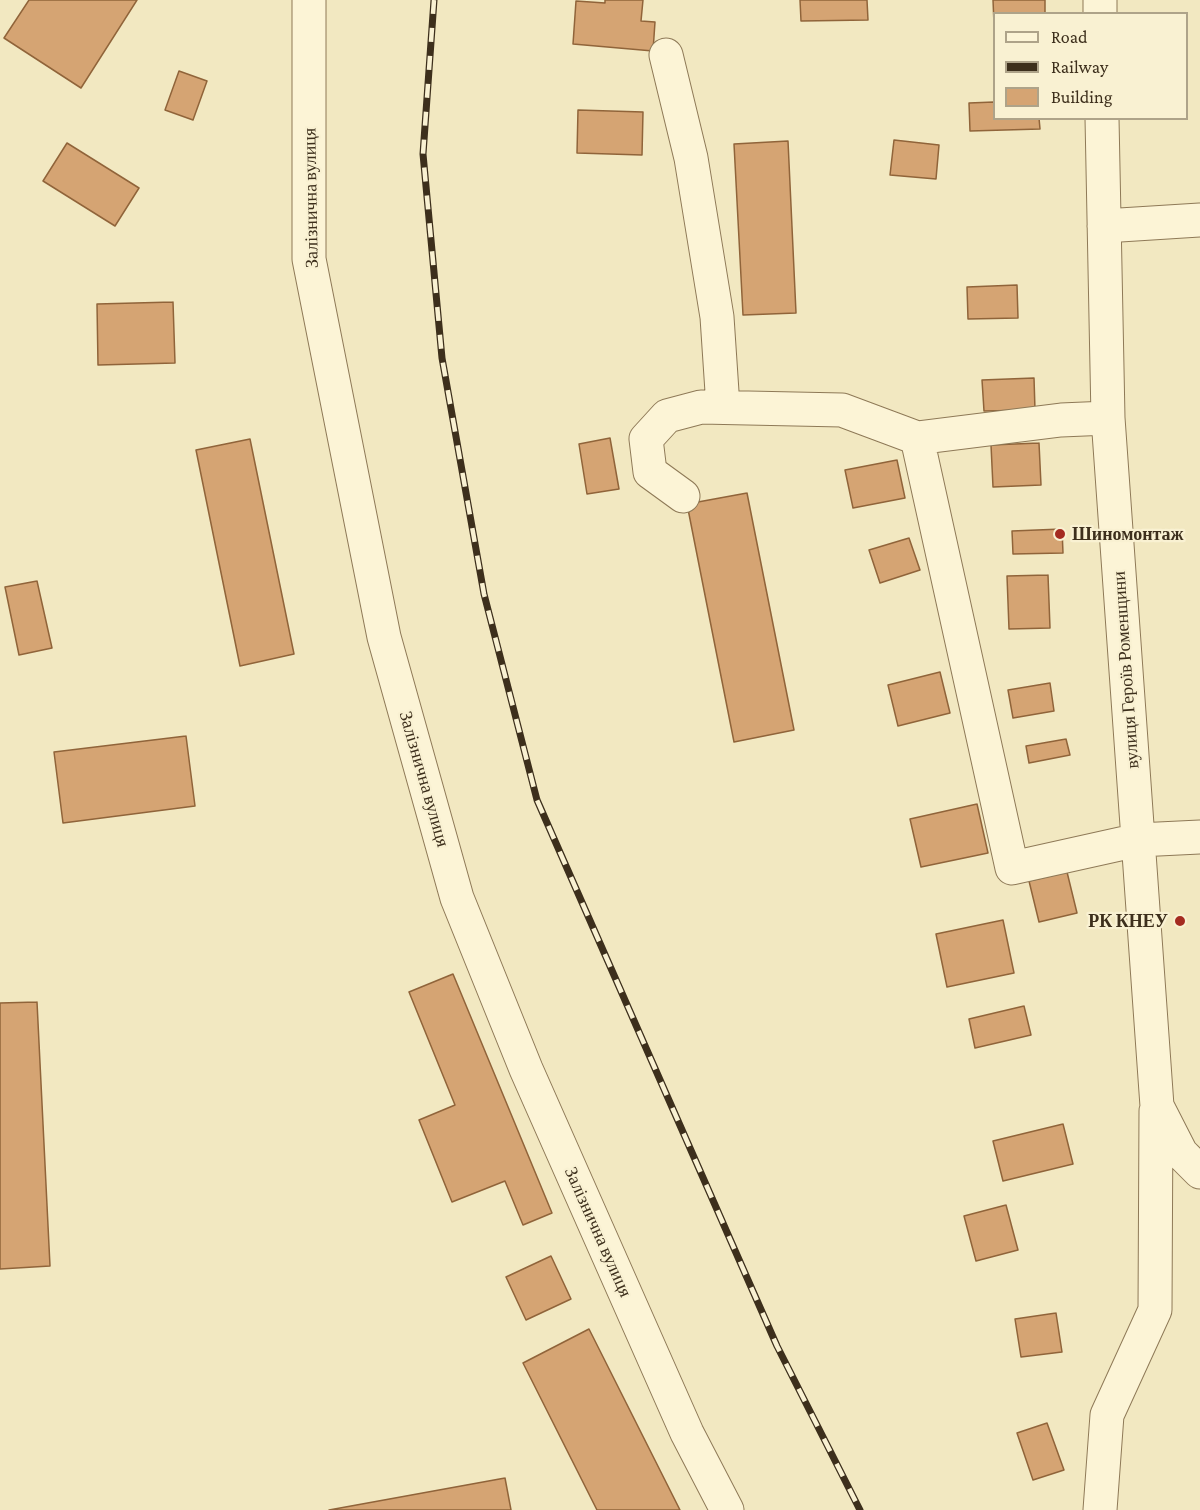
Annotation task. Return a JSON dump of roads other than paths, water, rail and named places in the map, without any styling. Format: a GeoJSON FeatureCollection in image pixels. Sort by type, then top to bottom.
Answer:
{"type":"FeatureCollection","features":[{"type":"Feature","properties":{"kind":"street","name":"Залізнична вулиця"},"geometry":{"type":"LineString","coordinates":[[309,0],[309,260],[384,637],[393,671],[457,898],[526,1069],[682,1422],[727,1510]]}},
{"type":"Feature","properties":{"kind":"street"},"geometry":{"type":"LineString","coordinates":[[666,56],[691,158],[717,317],[723,407]]}},
{"type":"Feature","properties":{"kind":"street","name":"вулиця Героїв Роменщини"},"geometry":{"type":"LineString","coordinates":[[1102,120],[1108,418],[1156,1106],[1181,1153],[1200,1172]]}},
{"type":"Feature","properties":{"kind":"street"},"geometry":{"type":"LineString","coordinates":[[1104,226],[1200,220]]}},
{"type":"Feature","properties":{"kind":"street"},"geometry":{"type":"LineString","coordinates":[[683,496],[650,472],[646,439],[667,416],[700,406],[842,411],[916,438],[1061,420],[1108,418]]}},
{"type":"Feature","properties":{"kind":"street"},"geometry":{"type":"LineString","coordinates":[[916,438],[1012,867],[1138,840],[1200,837]]}},
{"type":"Feature","properties":{"kind":"street"},"geometry":{"type":"LineString","coordinates":[[1100,1510],[1107,1415],[1155,1310],[1156,1106]]}},
{"type":"Feature","properties":{"kind":"railway"},"geometry":{"type":"LineString","coordinates":[[434,0],[423,154],[442,358],[484,594],[537,800],[777,1346],[860,1510]]}},
{"type":"Feature","properties":{"kind":"place","name":"Шиномонтаж"},"geometry":{"type":"Point","coordinates":[1060,534]}},
{"type":"Feature","properties":{"kind":"place","name":"РК КНЕУ"},"geometry":{"type":"Point","coordinates":[1180,921]}}]}
